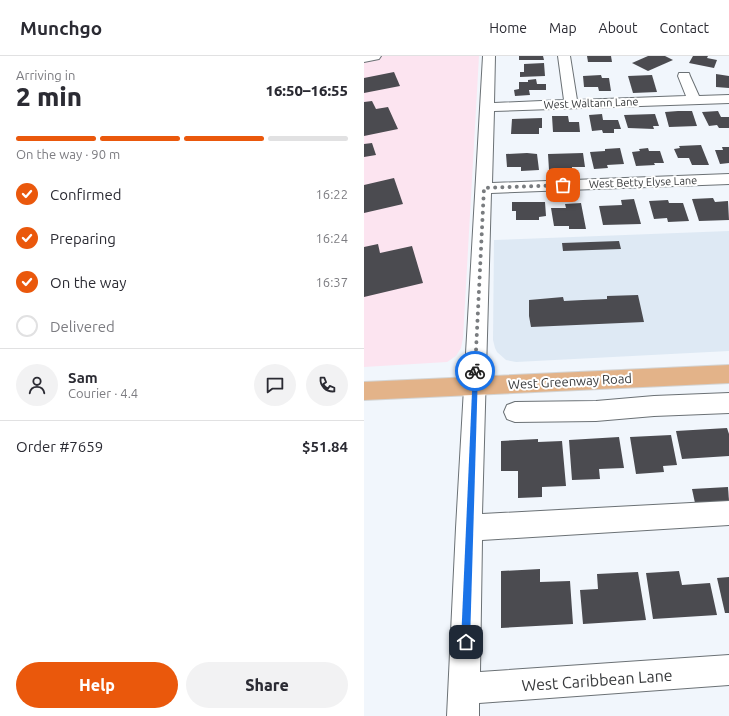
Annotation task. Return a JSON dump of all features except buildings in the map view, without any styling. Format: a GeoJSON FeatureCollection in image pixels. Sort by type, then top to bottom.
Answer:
{"type":"FeatureCollection","features":[{"type":"Feature","properties":{"kind":"main road","name":"West Greenway Road"},"geometry":{"type":"LineString","coordinates":[[364,391],[729,374]]}},
{"type":"Feature","properties":{"kind":"street"},"geometry":{"type":"LineString","coordinates":[[364,58],[376,56]]}},
{"type":"Feature","properties":{"kind":"street"},"geometry":{"type":"LineString","coordinates":[[464,702],[469,528],[489,56]]}},
{"type":"Feature","properties":{"kind":"street"},"geometry":{"type":"LineString","coordinates":[[564,56],[571,104]]}},
{"type":"Feature","properties":{"kind":"street"},"geometry":{"type":"LineString","coordinates":[[684,76],[694,100]]}},
{"type":"Feature","properties":{"kind":"street","name":"West Waltann Lane"},"geometry":{"type":"LineString","coordinates":[[487,106],[729,99]]}},
{"type":"Feature","properties":{"kind":"street","name":"West Betty Elyse Lane"},"geometry":{"type":"LineString","coordinates":[[484,188],[729,179]]}},
{"type":"Feature","properties":{"kind":"street"},"geometry":{"type":"LineString","coordinates":[[515,412],[596,411],[654,406],[729,403]]}},
{"type":"Feature","properties":{"kind":"street"},"geometry":{"type":"LineString","coordinates":[[469,528],[729,513]]}},
{"type":"Feature","properties":{"kind":"street","name":"West Caribbean Lane"},"geometry":{"type":"LineString","coordinates":[[464,702],[729,670]]}},
{"type":"Feature","properties":{"kind":"shaded area"},"geometry":{"type":"Polygon","coordinates":[[[364,56],[479,56],[463,338],[461,348],[456,356],[447,362],[364,367],[364,56]]]}},
{"type":"Feature","properties":{"kind":"shaded area"},"geometry":{"type":"Polygon","coordinates":[[[729,231],[729,351],[516,362],[506,360],[497,352],[493,340],[494,240],[729,231]]]}},
{"type":"Feature","properties":{"kind":"way so far"},"geometry":{"type":"LineString","coordinates":[[475,371],[484,188],[563,185]]}},
{"type":"Feature","properties":{"kind":"route"},"geometry":{"type":"LineString","coordinates":[[466,642],[475,371]]}}]}
